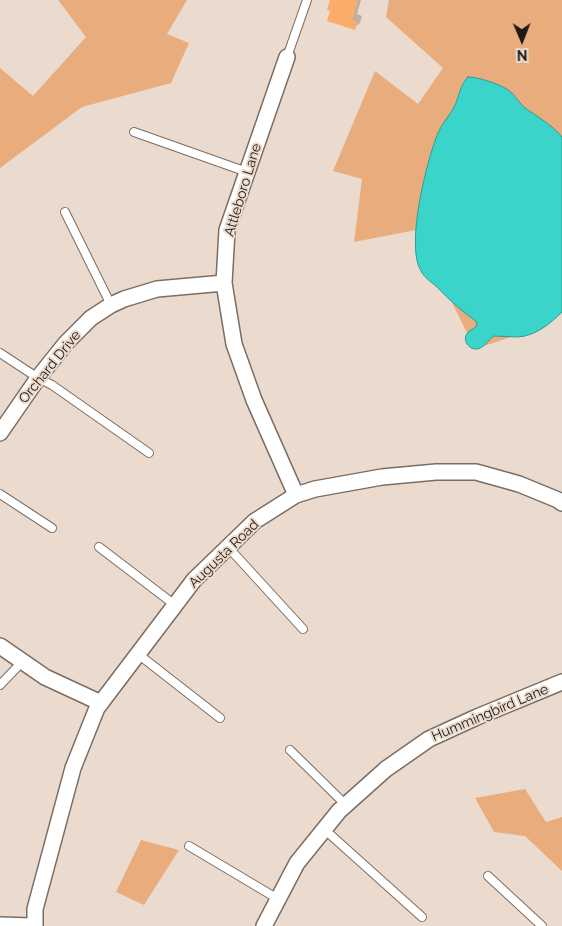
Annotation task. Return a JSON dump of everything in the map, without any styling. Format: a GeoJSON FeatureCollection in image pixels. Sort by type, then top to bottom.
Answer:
{"type":"FeatureCollection","features":[{"type":"Feature","properties":{"kind":"street","name":"Attleboro Lane"},"geometry":{"type":"LineString","coordinates":[[287,57],[227,230],[224,283],[234,344],[254,400],[296,496]]}},
{"type":"Feature","properties":{"kind":"street","name":"Orchard Drive"},"geometry":{"type":"LineString","coordinates":[[0,433],[38,378],[66,343],[91,318],[124,299],[157,289],[224,283]]}},
{"type":"Feature","properties":{"kind":"street","name":"Augusta Road"},"geometry":{"type":"LineString","coordinates":[[35,926],[35,909],[73,768],[97,708],[194,580],[255,521],[296,496],[316,489],[382,477],[436,472],[476,472],[519,484],[562,503]]}},
{"type":"Feature","properties":{"kind":"street"},"geometry":{"type":"LineString","coordinates":[[0,646],[45,677],[101,703]]}},
{"type":"Feature","properties":{"kind":"street","name":"Hummingbird Lane"},"geometry":{"type":"LineString","coordinates":[[264,926],[297,863],[339,811],[386,769],[429,739],[562,682]]}},
{"type":"Feature","properties":{"kind":"street"},"geometry":{"type":"LineString","coordinates":[[0,925],[31,926]]}},
{"type":"Feature","properties":{"kind":"lane"},"geometry":{"type":"LineString","coordinates":[[287,57],[307,0]]}},
{"type":"Feature","properties":{"kind":"lane"},"geometry":{"type":"LineString","coordinates":[[134,132],[247,172]]}},
{"type":"Feature","properties":{"kind":"lane"},"geometry":{"type":"LineString","coordinates":[[65,212],[111,305]]}},
{"type":"Feature","properties":{"kind":"lane"},"geometry":{"type":"LineString","coordinates":[[0,353],[58,390],[148,453]]}},
{"type":"Feature","properties":{"kind":"lane"},"geometry":{"type":"LineString","coordinates":[[0,494],[52,528]]}},
{"type":"Feature","properties":{"kind":"lane"},"geometry":{"type":"LineString","coordinates":[[99,547],[175,605]]}},
{"type":"Feature","properties":{"kind":"lane"},"geometry":{"type":"LineString","coordinates":[[228,547],[303,630]]}},
{"type":"Feature","properties":{"kind":"lane"},"geometry":{"type":"LineString","coordinates":[[138,654],[220,718]]}},
{"type":"Feature","properties":{"kind":"lane"},"geometry":{"type":"LineString","coordinates":[[0,685],[22,662]]}},
{"type":"Feature","properties":{"kind":"lane"},"geometry":{"type":"LineString","coordinates":[[290,750],[346,805]]}},
{"type":"Feature","properties":{"kind":"lane"},"geometry":{"type":"LineString","coordinates":[[324,830],[422,917]]}},
{"type":"Feature","properties":{"kind":"lane"},"geometry":{"type":"LineString","coordinates":[[188,846],[278,899]]}},
{"type":"Feature","properties":{"kind":"lane"},"geometry":{"type":"LineString","coordinates":[[488,876],[542,926]]}},
{"type":"Feature","properties":{"kind":"shaded area"},"geometry":{"type":"Polygon","coordinates":[[[58,0],[187,0],[167,34],[189,43],[171,83],[82,107],[0,168],[0,68],[33,96],[86,37],[58,0]]]}},
{"type":"Feature","properties":{"kind":"shaded area"},"geometry":{"type":"Polygon","coordinates":[[[389,0],[562,0],[562,307],[547,325],[475,349],[416,230],[354,242],[362,179],[333,171],[375,71],[418,104],[443,68],[386,17],[389,0]]]}},
{"type":"Feature","properties":{"kind":"shaded area"},"geometry":{"type":"Polygon","coordinates":[[[525,789],[546,822],[562,817],[562,871],[525,836],[494,832],[475,798],[525,789]]]}},
{"type":"Feature","properties":{"kind":"shaded area"},"geometry":{"type":"Polygon","coordinates":[[[141,840],[179,850],[144,905],[116,892],[141,840]]]}},
{"type":"Feature","properties":{"kind":"water"},"geometry":{"type":"Polygon","coordinates":[[[468,77],[491,82],[508,90],[525,108],[562,137],[562,312],[536,332],[518,337],[494,336],[484,346],[477,349],[470,347],[466,343],[465,338],[468,332],[476,327],[477,322],[456,306],[424,275],[417,259],[415,243],[419,202],[433,145],[440,129],[454,107],[463,83],[468,77]]]}},
{"type":"Feature","properties":{"kind":"building"},"geometry":{"type":"Polygon","coordinates":[[[330,0],[358,0],[352,20],[357,21],[355,30],[327,21],[330,11],[327,10],[330,0]]]}}]}
